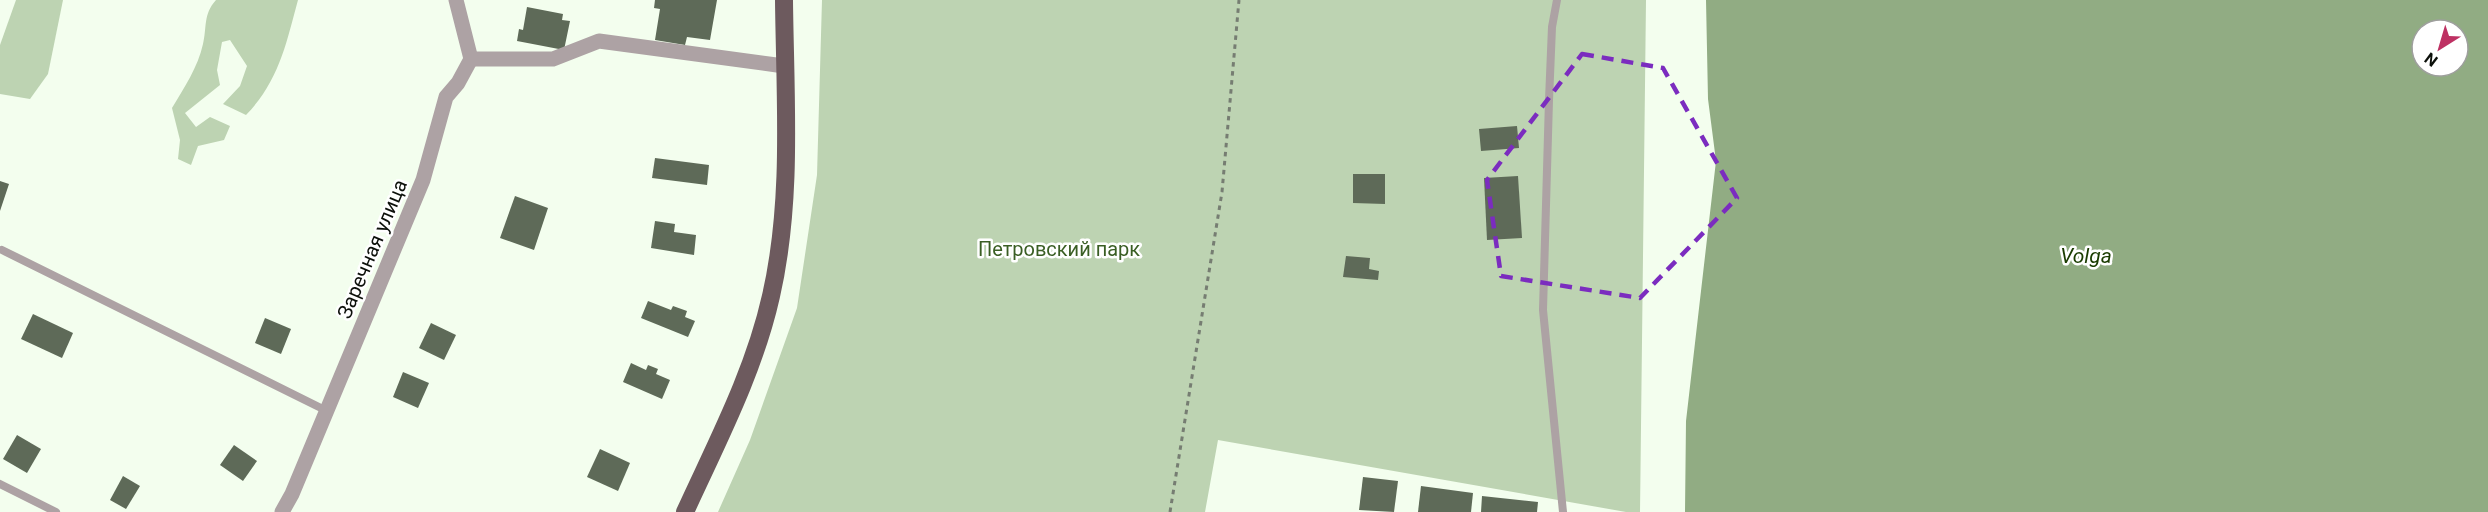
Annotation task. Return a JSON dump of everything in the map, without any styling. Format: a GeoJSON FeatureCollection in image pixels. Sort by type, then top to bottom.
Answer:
{"type":"FeatureCollection","features":[{"type":"Feature","properties":{"kind":"main road"},"geometry":{"type":"LineString","coordinates":[[685,512],[735,404],[755,352],[771,295],[785,181],[784,0]]}},
{"type":"Feature","properties":{"kind":"street"},"geometry":{"type":"LineString","coordinates":[[456,0],[471,59],[553,59],[599,41],[784,66]]}},
{"type":"Feature","properties":{"kind":"street","name":"Заречная улица"},"geometry":{"type":"LineString","coordinates":[[282,512],[327,411],[423,180],[446,97],[458,83],[471,59]]}},
{"type":"Feature","properties":{"kind":"lane"},"geometry":{"type":"LineString","coordinates":[[1557,0],[1552,27],[1544,310],[1563,512]]}},
{"type":"Feature","properties":{"kind":"lane"},"geometry":{"type":"LineString","coordinates":[[2,250],[327,411]]}},
{"type":"Feature","properties":{"kind":"lane"},"geometry":{"type":"LineString","coordinates":[[0,483],[56,512]]}},
{"type":"Feature","properties":{"kind":"path"},"geometry":{"type":"LineString","coordinates":[[1170,512],[1222,192],[1239,0]]}},
{"type":"Feature","properties":{"kind":"highlighted area"},"geometry":{"type":"Polygon","coordinates":[[[1582,54],[1663,68],[1737,198],[1640,298],[1501,276],[1487,180],[1582,54]]]}},
{"type":"Feature","properties":{"kind":"green space"},"geometry":{"type":"Polygon","coordinates":[[[16,0],[63,0],[48,74],[30,99],[0,94],[0,45],[16,0]]]}},
{"type":"Feature","properties":{"kind":"green space"},"geometry":{"type":"Polygon","coordinates":[[[216,0],[298,0],[285,47],[274,75],[246,115],[223,104],[240,86],[247,66],[230,40],[222,42],[217,70],[220,85],[185,113],[196,127],[210,117],[230,126],[224,140],[198,146],[191,165],[178,159],[180,140],[172,108],[198,61],[207,16],[216,0]]]}},
{"type":"Feature","properties":{"kind":"green space","name":"Петровский парк"},"geometry":{"type":"Polygon","coordinates":[[[822,0],[1646,0],[1640,512],[1626,512],[1218,440],[1205,512],[718,512],[750,440],[797,308],[817,175],[822,0]]]}},
{"type":"Feature","properties":{"kind":"water","name":"Volga"},"geometry":{"type":"Polygon","coordinates":[[[1706,0],[2488,0],[2488,512],[1685,512],[1686,421],[1716,161],[1708,99],[1706,0]]]}},
{"type":"Feature","properties":{"kind":"building"},"geometry":{"type":"Polygon","coordinates":[[[655,0],[717,0],[710,40],[687,37],[685,45],[655,40],[660,9],[654,8],[655,0]]]}},
{"type":"Feature","properties":{"kind":"building"},"geometry":{"type":"Polygon","coordinates":[[[527,7],[563,14],[562,20],[570,21],[564,50],[517,41],[519,29],[523,30],[527,7]]]}},
{"type":"Feature","properties":{"kind":"building"},"geometry":{"type":"Polygon","coordinates":[[[1517,126],[1519,148],[1481,151],[1479,129],[1517,126]]]}},
{"type":"Feature","properties":{"kind":"building"},"geometry":{"type":"Polygon","coordinates":[[[655,158],[709,165],[707,185],[652,178],[655,158]]]}},
{"type":"Feature","properties":{"kind":"building"},"geometry":{"type":"Polygon","coordinates":[[[1353,174],[1385,174],[1385,204],[1353,203],[1353,174]]]}},
{"type":"Feature","properties":{"kind":"building"},"geometry":{"type":"Polygon","coordinates":[[[1518,176],[1522,238],[1487,240],[1484,178],[1518,176]]]}},
{"type":"Feature","properties":{"kind":"building"},"geometry":{"type":"Polygon","coordinates":[[[0,181],[9,184],[0,211],[0,181]]]}},
{"type":"Feature","properties":{"kind":"building"},"geometry":{"type":"Polygon","coordinates":[[[515,196],[548,208],[534,250],[500,238],[515,196]]]}},
{"type":"Feature","properties":{"kind":"building"},"geometry":{"type":"Polygon","coordinates":[[[655,221],[675,224],[674,232],[696,235],[694,255],[651,248],[655,221]]]}},
{"type":"Feature","properties":{"kind":"building"},"geometry":{"type":"Polygon","coordinates":[[[1346,256],[1370,258],[1369,269],[1379,271],[1378,280],[1343,277],[1346,256]]]}},
{"type":"Feature","properties":{"kind":"building"},"geometry":{"type":"Polygon","coordinates":[[[648,301],[671,310],[673,306],[687,311],[685,317],[695,321],[688,337],[641,318],[648,301]]]}},
{"type":"Feature","properties":{"kind":"building"},"geometry":{"type":"Polygon","coordinates":[[[33,314],[73,333],[62,358],[21,339],[33,314]]]}},
{"type":"Feature","properties":{"kind":"building"},"geometry":{"type":"Polygon","coordinates":[[[265,318],[291,329],[281,354],[255,343],[265,318]]]}},
{"type":"Feature","properties":{"kind":"building"},"geometry":{"type":"Polygon","coordinates":[[[431,323],[456,335],[444,360],[419,348],[431,323]]]}},
{"type":"Feature","properties":{"kind":"building"},"geometry":{"type":"Polygon","coordinates":[[[631,363],[646,370],[648,365],[658,369],[656,374],[670,380],[662,399],[623,382],[631,363]]]}},
{"type":"Feature","properties":{"kind":"building"},"geometry":{"type":"Polygon","coordinates":[[[403,372],[429,383],[418,408],[393,397],[403,372]]]}},
{"type":"Feature","properties":{"kind":"building"},"geometry":{"type":"Polygon","coordinates":[[[17,435],[41,449],[27,473],[3,459],[17,435]]]}},
{"type":"Feature","properties":{"kind":"building"},"geometry":{"type":"Polygon","coordinates":[[[234,445],[257,461],[243,481],[220,465],[234,445]]]}},
{"type":"Feature","properties":{"kind":"building"},"geometry":{"type":"Polygon","coordinates":[[[600,449],[630,463],[618,491],[587,477],[600,449]]]}},
{"type":"Feature","properties":{"kind":"building"},"geometry":{"type":"Polygon","coordinates":[[[123,476],[140,486],[126,509],[110,500],[123,476]]]}},
{"type":"Feature","properties":{"kind":"building"},"geometry":{"type":"Polygon","coordinates":[[[1363,477],[1398,481],[1394,512],[1359,510],[1363,477]]]}},
{"type":"Feature","properties":{"kind":"building"},"geometry":{"type":"Polygon","coordinates":[[[1421,486],[1473,493],[1471,512],[1418,512],[1421,486]]]}},
{"type":"Feature","properties":{"kind":"building"},"geometry":{"type":"Polygon","coordinates":[[[1482,496],[1538,502],[1537,512],[1481,512],[1482,496]]]}}]}
